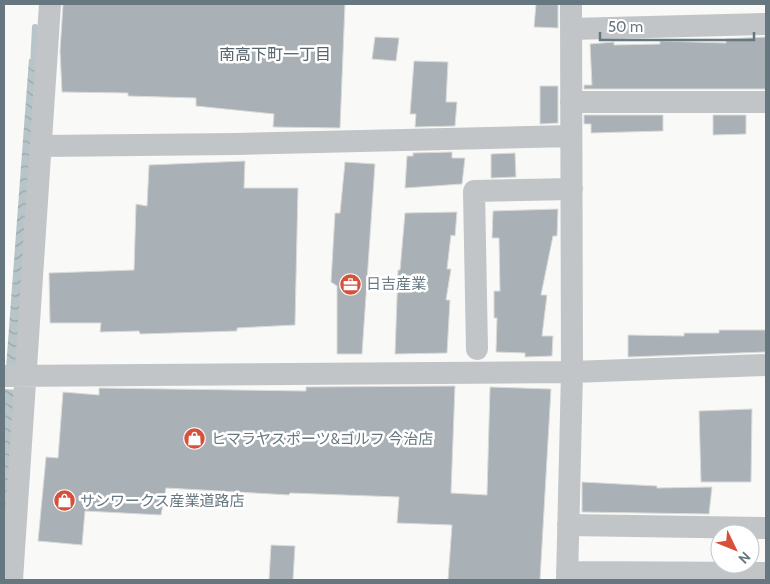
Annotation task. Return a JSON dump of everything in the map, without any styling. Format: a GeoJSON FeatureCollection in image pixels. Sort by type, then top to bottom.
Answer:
{"type":"FeatureCollection","features":[{"type":"Feature","properties":{"kind":"street"},"geometry":{"type":"LineString","coordinates":[[12,580],[15,377],[41,146],[50,4]]}},
{"type":"Feature","properties":{"kind":"street"},"geometry":{"type":"LineString","coordinates":[[571,4],[572,372],[567,576],[766,573]]}},
{"type":"Feature","properties":{"kind":"street"},"geometry":{"type":"LineString","coordinates":[[571,30],[766,24]]}},
{"type":"Feature","properties":{"kind":"street"},"geometry":{"type":"LineString","coordinates":[[571,102],[766,102]]}},
{"type":"Feature","properties":{"kind":"street"},"geometry":{"type":"LineString","coordinates":[[41,146],[235,144],[572,136]]}},
{"type":"Feature","properties":{"kind":"street"},"geometry":{"type":"LineString","coordinates":[[477,349],[474,191],[572,189]]}},
{"type":"Feature","properties":{"kind":"street"},"geometry":{"type":"LineString","coordinates":[[15,377],[572,372],[766,365]]}},
{"type":"Feature","properties":{"kind":"street"},"geometry":{"type":"LineString","coordinates":[[568,525],[766,528]]}},
{"type":"Feature","properties":{"kind":"water"},"geometry":{"type":"Polygon","coordinates":[[[29,59],[43,60],[21,369],[6,368],[29,59]]]}},
{"type":"Feature","properties":{"kind":"water"},"geometry":{"type":"Polygon","coordinates":[[[4,389],[18,390],[4,558],[4,389]]]}},
{"type":"Feature","properties":{"kind":"building"},"geometry":{"type":"Polygon","coordinates":[[[63,4],[345,4],[340,128],[273,127],[274,114],[196,106],[196,98],[128,96],[128,93],[62,92],[60,51],[63,4]]]}},
{"type":"Feature","properties":{"kind":"building"},"geometry":{"type":"Polygon","coordinates":[[[536,4],[558,4],[558,28],[534,27],[536,4]]]}},
{"type":"Feature","properties":{"kind":"building"},"geometry":{"type":"Polygon","coordinates":[[[375,37],[399,38],[396,61],[372,59],[375,37]]]}},
{"type":"Feature","properties":{"kind":"building"},"geometry":{"type":"Polygon","coordinates":[[[766,37],[766,89],[584,89],[584,85],[592,85],[590,44],[614,42],[614,45],[660,44],[660,41],[726,43],[726,39],[766,37]]]}},
{"type":"Feature","properties":{"kind":"building"},"geometry":{"type":"Polygon","coordinates":[[[414,61],[448,62],[446,102],[457,102],[455,126],[415,127],[416,114],[410,114],[414,61]]]}},
{"type":"Feature","properties":{"kind":"building"},"geometry":{"type":"Polygon","coordinates":[[[540,86],[558,86],[558,123],[540,124],[540,86]]]}},
{"type":"Feature","properties":{"kind":"building"},"geometry":{"type":"Polygon","coordinates":[[[584,115],[663,115],[663,131],[591,133],[591,124],[584,124],[584,115]]]}},
{"type":"Feature","properties":{"kind":"building"},"geometry":{"type":"Polygon","coordinates":[[[713,115],[746,115],[746,134],[713,135],[713,115]]]}},
{"type":"Feature","properties":{"kind":"building"},"geometry":{"type":"Polygon","coordinates":[[[452,152],[452,158],[465,158],[462,184],[405,188],[407,156],[413,156],[413,153],[452,152]]]}},
{"type":"Feature","properties":{"kind":"building"},"geometry":{"type":"Polygon","coordinates":[[[515,153],[516,177],[491,178],[491,154],[515,153]]]}},
{"type":"Feature","properties":{"kind":"building"},"geometry":{"type":"Polygon","coordinates":[[[245,161],[244,188],[298,188],[295,325],[237,328],[237,331],[140,334],[139,331],[100,332],[101,323],[50,323],[49,273],[134,270],[136,204],[147,206],[149,165],[245,161]]]}},
{"type":"Feature","properties":{"kind":"building","name":"日吉産業"},"geometry":{"type":"Polygon","coordinates":[[[345,162],[375,164],[362,354],[337,354],[337,286],[331,282],[335,213],[340,213],[345,162]]]}},
{"type":"Feature","properties":{"kind":"building"},"geometry":{"type":"Polygon","coordinates":[[[558,209],[557,236],[553,236],[541,295],[547,295],[542,336],[553,336],[552,356],[525,357],[525,353],[496,352],[497,318],[494,318],[494,291],[500,291],[499,238],[492,238],[493,211],[558,209]]]}},
{"type":"Feature","properties":{"kind":"building"},"geometry":{"type":"Polygon","coordinates":[[[457,212],[455,236],[451,235],[447,269],[451,269],[446,300],[450,300],[447,353],[395,354],[398,270],[400,270],[405,213],[457,212]]]}},
{"type":"Feature","properties":{"kind":"building"},"geometry":{"type":"Polygon","coordinates":[[[719,330],[766,330],[766,352],[628,357],[628,335],[684,336],[684,333],[719,333],[719,330]]]}},
{"type":"Feature","properties":{"kind":"building"},"geometry":{"type":"Polygon","coordinates":[[[455,386],[451,493],[487,495],[490,387],[551,389],[540,580],[448,580],[452,525],[397,523],[399,497],[290,493],[289,495],[166,488],[161,515],[85,511],[82,545],[38,541],[46,457],[58,458],[63,392],[99,395],[99,388],[306,391],[306,387],[455,386]]]}},
{"type":"Feature","properties":{"kind":"building"},"geometry":{"type":"Polygon","coordinates":[[[752,409],[751,482],[701,482],[699,411],[752,409]]]}},
{"type":"Feature","properties":{"kind":"building"},"geometry":{"type":"Polygon","coordinates":[[[582,482],[657,486],[657,488],[712,487],[709,514],[582,512],[582,482]]]}},
{"type":"Feature","properties":{"kind":"building"},"geometry":{"type":"Polygon","coordinates":[[[271,545],[295,546],[293,580],[269,580],[271,545]]]}},
{"type":"Feature","properties":{"kind":"waterway"},"geometry":{"type":"LineString","coordinates":[[33,67],[35,27]]}},
{"type":"Feature","properties":{"kind":"place","name":"日吉産業"},"geometry":{"type":"Point","coordinates":[350,284]}},
{"type":"Feature","properties":{"kind":"place","name":"ヒマラヤスポーツ&ゴルフ 今治店"},"geometry":{"type":"Point","coordinates":[195,439]}},
{"type":"Feature","properties":{"kind":"place","name":"サンワークス産業道路店"},"geometry":{"type":"Point","coordinates":[64,501]}},
{"type":"Feature","properties":{"kind":"district","name":"南高下町一丁目"},"geometry":{"type":"Point","coordinates":[275,54]}}]}
